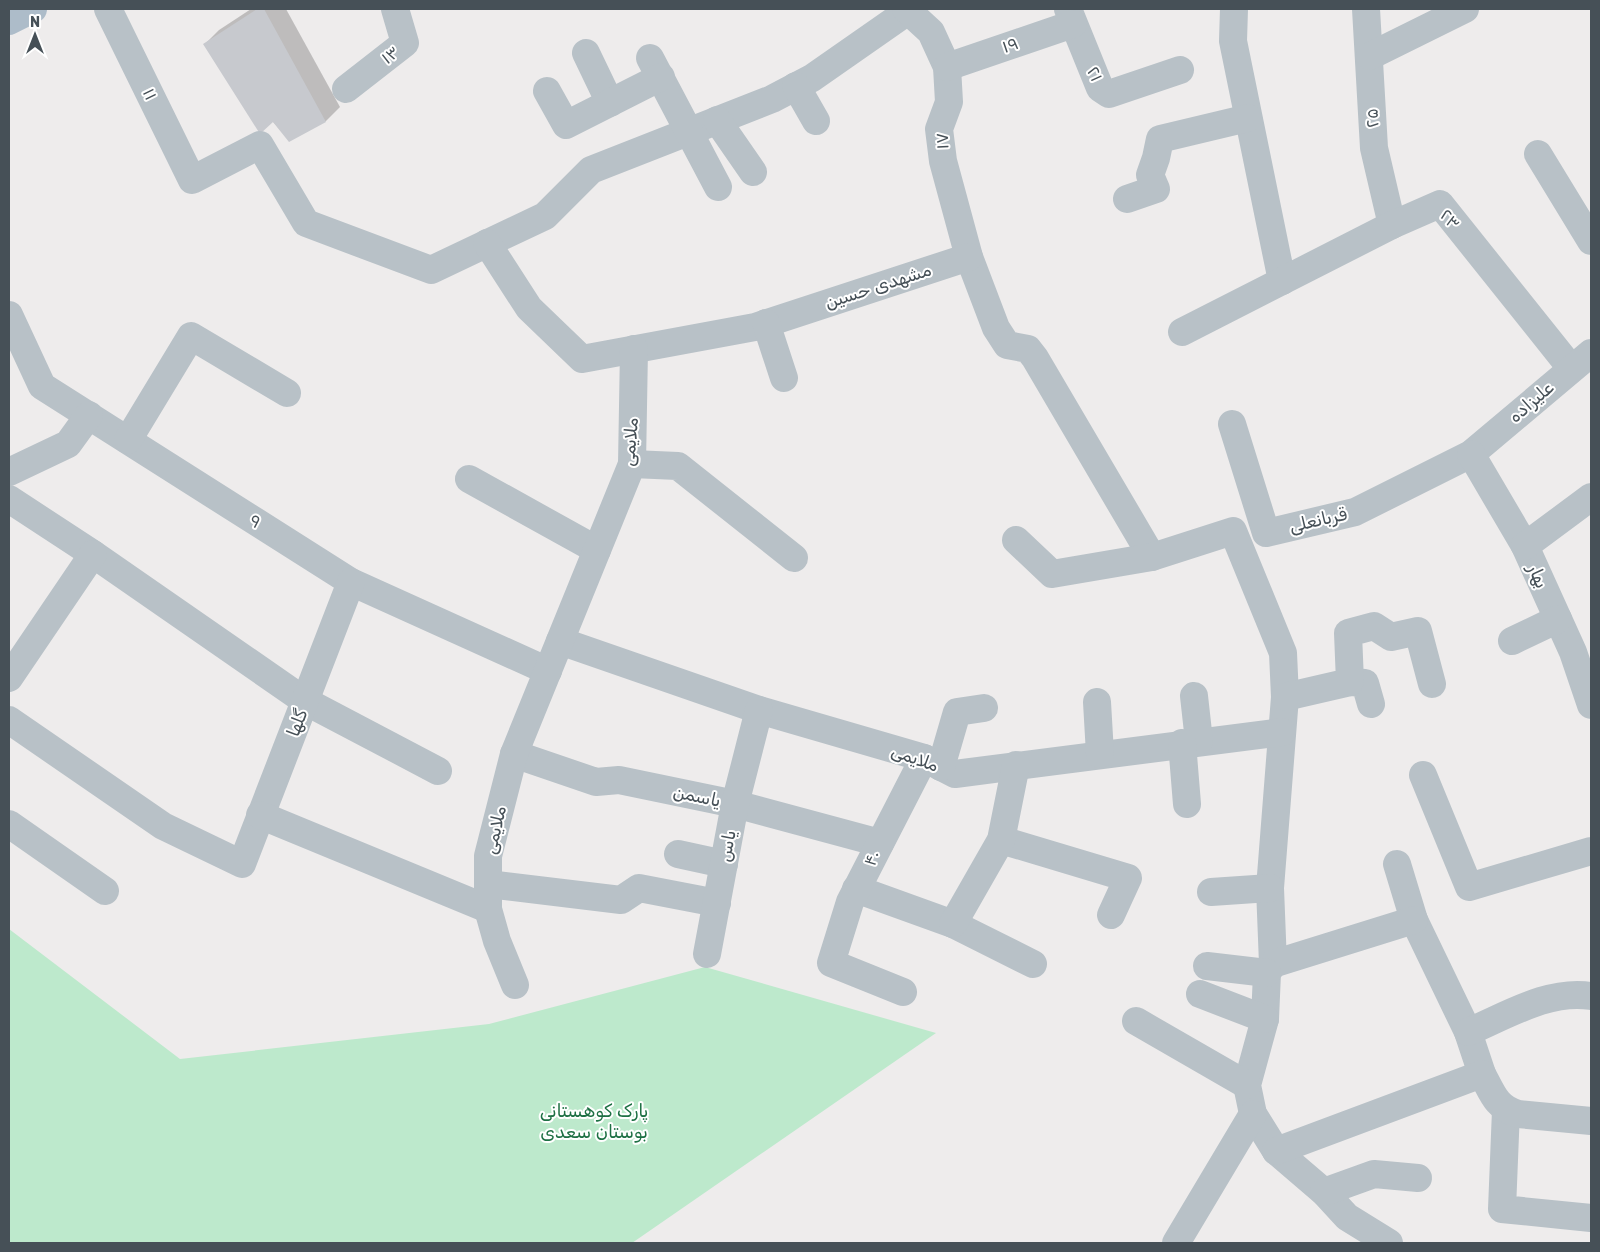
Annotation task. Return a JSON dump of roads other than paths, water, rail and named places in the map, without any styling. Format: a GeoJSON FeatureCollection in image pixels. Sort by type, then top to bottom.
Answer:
{"type":"FeatureCollection","features":[{"type":"Feature","properties":{"kind":"main road"},"geometry":{"type":"LineString","coordinates":[[9,21],[33,9]]}},
{"type":"Feature","properties":{"kind":"street","name":"۱۱"},"geometry":{"type":"LineString","coordinates":[[108,9],[192,180],[260,145],[306,224],[431,270],[487,244]]}},
{"type":"Feature","properties":{"kind":"street","name":"۱۳"},"geometry":{"type":"LineString","coordinates":[[346,89],[405,43],[395,9]]}},
{"type":"Feature","properties":{"kind":"street"},"geometry":{"type":"LineString","coordinates":[[1234,9],[1232,41],[1282,281]]}},
{"type":"Feature","properties":{"kind":"street","name":"۲۵"},"geometry":{"type":"LineString","coordinates":[[1366,9],[1374,148],[1392,225]]}},
{"type":"Feature","properties":{"kind":"street"},"geometry":{"type":"LineString","coordinates":[[1370,56],[1465,9]]}},
{"type":"Feature","properties":{"kind":"street"},"geometry":{"type":"LineString","coordinates":[[487,244],[545,216],[591,170],[772,99],[812,78],[907,10]]}},
{"type":"Feature","properties":{"kind":"street","name":"۱۷"},"geometry":{"type":"LineString","coordinates":[[907,10],[931,32],[947,67],[949,102],[939,129],[949,189],[969,256]]}},
{"type":"Feature","properties":{"kind":"street","name":"۱۹"},"geometry":{"type":"LineString","coordinates":[[947,67],[1070,16]]}},
{"type":"Feature","properties":{"kind":"street","name":"۲۱"},"geometry":{"type":"LineString","coordinates":[[1070,16],[1100,88],[1109,94],[1180,70]]}},
{"type":"Feature","properties":{"kind":"street"},"geometry":{"type":"LineString","coordinates":[[586,53],[610,103]]}},
{"type":"Feature","properties":{"kind":"street"},"geometry":{"type":"LineString","coordinates":[[547,91],[566,125],[610,103],[656,67],[718,187]]}},
{"type":"Feature","properties":{"kind":"street"},"geometry":{"type":"LineString","coordinates":[[796,86],[816,121]]}},
{"type":"Feature","properties":{"kind":"street"},"geometry":{"type":"LineString","coordinates":[[1127,199],[1156,189],[1150,174],[1160,139],[1248,118]]}},
{"type":"Feature","properties":{"kind":"street"},"geometry":{"type":"LineString","coordinates":[[717,120],[753,172]]}},
{"type":"Feature","properties":{"kind":"street"},"geometry":{"type":"LineString","coordinates":[[1538,154],[1591,241]]}},
{"type":"Feature","properties":{"kind":"street","name":"۲۳"},"geometry":{"type":"LineString","coordinates":[[1182,332],[1392,225],[1440,204],[1581,360]]}},
{"type":"Feature","properties":{"kind":"street","name":"مشهدی حسین"},"geometry":{"type":"LineString","coordinates":[[487,244],[529,308],[582,358],[755,327],[969,256]]}},
{"type":"Feature","properties":{"kind":"street"},"geometry":{"type":"LineString","coordinates":[[969,256],[1001,340],[1007,345],[1028,349],[1035,358],[1152,558]]}},
{"type":"Feature","properties":{"kind":"street","name":"۹"},"geometry":{"type":"LineString","coordinates":[[9,316],[42,386],[351,582],[548,671]]}},
{"type":"Feature","properties":{"kind":"street"},"geometry":{"type":"LineString","coordinates":[[766,323],[784,378]]}},
{"type":"Feature","properties":{"kind":"street"},"geometry":{"type":"LineString","coordinates":[[128,440],[191,336],[286,393]]}},
{"type":"Feature","properties":{"kind":"street","name":"ملایمی"},"geometry":{"type":"LineString","coordinates":[[515,985],[497,941],[488,896],[488,856],[514,754],[632,464],[634,349]]}},
{"type":"Feature","properties":{"kind":"street","name":"علیزاده"},"geometry":{"type":"LineString","coordinates":[[1471,454],[1581,360]]}},
{"type":"Feature","properties":{"kind":"street"},"geometry":{"type":"LineString","coordinates":[[9,472],[68,444],[89,415]]}},
{"type":"Feature","properties":{"kind":"street","name":"قربانعلی"},"geometry":{"type":"LineString","coordinates":[[1232,424],[1266,533],[1355,512],[1471,454]]}},
{"type":"Feature","properties":{"kind":"street","name":"بهار"},"geometry":{"type":"LineString","coordinates":[[1471,454],[1525,546],[1573,652],[1591,705]]}},
{"type":"Feature","properties":{"kind":"street"},"geometry":{"type":"LineString","coordinates":[[632,464],[678,466],[794,558]]}},
{"type":"Feature","properties":{"kind":"street"},"geometry":{"type":"LineString","coordinates":[[469,479],[597,550]]}},
{"type":"Feature","properties":{"kind":"street"},"geometry":{"type":"LineString","coordinates":[[1525,546],[1591,496]]}},
{"type":"Feature","properties":{"kind":"street"},"geometry":{"type":"LineString","coordinates":[[9,499],[93,554],[305,701],[438,771]]}},
{"type":"Feature","properties":{"kind":"street"},"geometry":{"type":"LineString","coordinates":[[1016,540],[1052,574],[1152,558],[1232,531],[1283,653],[1286,697],[1270,888],[1270,968],[1265,1019],[1247,1085],[1253,1114],[1276,1151],[1324,1192],[1347,1217],[1388,1243]]}},
{"type":"Feature","properties":{"kind":"street"},"geometry":{"type":"LineString","coordinates":[[9,678],[93,554]]}},
{"type":"Feature","properties":{"kind":"street","name":"گلها"},"geometry":{"type":"LineString","coordinates":[[9,720],[163,826],[242,864],[351,582]]}},
{"type":"Feature","properties":{"kind":"street"},"geometry":{"type":"LineString","coordinates":[[1512,641],[1558,619]]}},
{"type":"Feature","properties":{"kind":"street"},"geometry":{"type":"LineString","coordinates":[[1350,682],[1348,633],[1374,626],[1390,637],[1418,631],[1432,684]]}},
{"type":"Feature","properties":{"kind":"street","name":"ملایمی"},"geometry":{"type":"LineString","coordinates":[[560,641],[759,710],[933,763],[955,774],[1190,742],[1282,732]]}},
{"type":"Feature","properties":{"kind":"street"},"geometry":{"type":"LineString","coordinates":[[1286,697],[1350,682],[1365,683],[1371,704]]}},
{"type":"Feature","properties":{"kind":"street"},"geometry":{"type":"LineString","coordinates":[[1186,804],[1194,696]]}},
{"type":"Feature","properties":{"kind":"street"},"geometry":{"type":"LineString","coordinates":[[1097,702],[1100,754]]}},
{"type":"Feature","properties":{"kind":"street","name":"۴۰"},"geometry":{"type":"LineString","coordinates":[[903,992],[831,963],[850,902],[856,889],[880,843],[933,763],[957,712],[984,708]]}},
{"type":"Feature","properties":{"kind":"street","name":"یاس"},"geometry":{"type":"LineString","coordinates":[[707,954],[735,804],[759,710]]}},
{"type":"Feature","properties":{"kind":"street","name":"یاسمن"},"geometry":{"type":"LineString","coordinates":[[514,754],[596,782],[619,780],[735,804],[880,843]]}},
{"type":"Feature","properties":{"kind":"street"},"geometry":{"type":"LineString","coordinates":[[953,924],[1001,840],[1016,765]]}},
{"type":"Feature","properties":{"kind":"street"},"geometry":{"type":"LineString","coordinates":[[1424,775],[1469,887],[1591,851]]}},
{"type":"Feature","properties":{"kind":"street"},"geometry":{"type":"LineString","coordinates":[[260,815],[488,896],[621,900],[640,888],[717,903]]}},
{"type":"Feature","properties":{"kind":"street"},"geometry":{"type":"LineString","coordinates":[[9,824],[105,891]]}},
{"type":"Feature","properties":{"kind":"street"},"geometry":{"type":"LineString","coordinates":[[1001,840],[1128,878],[1111,915]]}},
{"type":"Feature","properties":{"kind":"street"},"geometry":{"type":"LineString","coordinates":[[678,854],[724,864]]}},
{"type":"Feature","properties":{"kind":"street"},"geometry":{"type":"LineString","coordinates":[[1397,864],[1414,920],[1468,1032],[1482,1074],[1496,1100],[1506,1110],[1518,1114],[1591,1121]]}},
{"type":"Feature","properties":{"kind":"street"},"geometry":{"type":"LineString","coordinates":[[1211,892],[1270,888]]}},
{"type":"Feature","properties":{"kind":"street"},"geometry":{"type":"LineString","coordinates":[[856,889],[953,924],[1033,964]]}},
{"type":"Feature","properties":{"kind":"street"},"geometry":{"type":"LineString","coordinates":[[1207,966],[1270,968],[1414,920]]}},
{"type":"Feature","properties":{"kind":"street"},"geometry":{"type":"LineString","coordinates":[[1200,994],[1265,1019]]}},
{"type":"Feature","properties":{"kind":"street"},"geometry":{"type":"LineString","coordinates":[[1468,1032],[1553,997],[1575,994],[1591,996]]}},
{"type":"Feature","properties":{"kind":"street"},"geometry":{"type":"LineString","coordinates":[[1136,1021],[1247,1085]]}},
{"type":"Feature","properties":{"kind":"street"},"geometry":{"type":"LineString","coordinates":[[1276,1151],[1482,1074]]}},
{"type":"Feature","properties":{"kind":"street"},"geometry":{"type":"LineString","coordinates":[[1506,1110],[1502,1209],[1591,1218]]}},
{"type":"Feature","properties":{"kind":"street"},"geometry":{"type":"LineString","coordinates":[[1176,1243],[1253,1114]]}},
{"type":"Feature","properties":{"kind":"street"},"geometry":{"type":"LineString","coordinates":[[1324,1192],[1374,1174],[1418,1178]]}},
{"type":"Feature","properties":{"kind":"park label","name":"پارک کوهستانی بوستان سعدی"},"geometry":{"type":"Point","coordinates":[594,1121]}}]}
